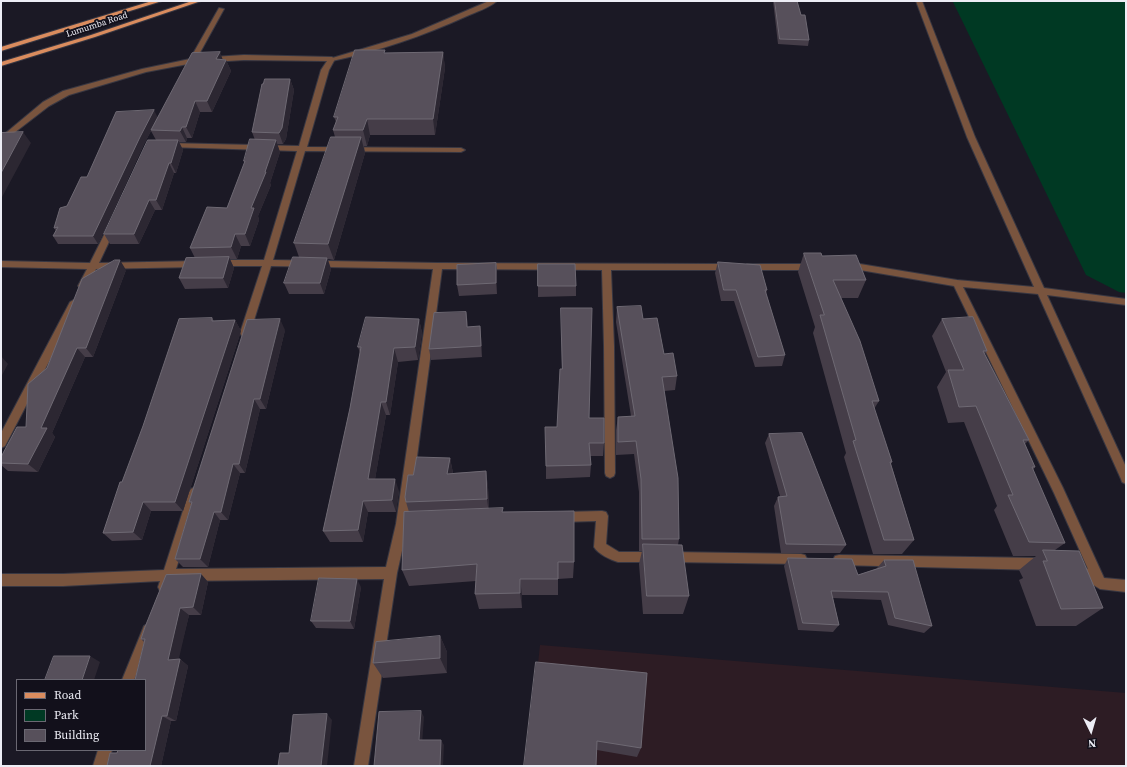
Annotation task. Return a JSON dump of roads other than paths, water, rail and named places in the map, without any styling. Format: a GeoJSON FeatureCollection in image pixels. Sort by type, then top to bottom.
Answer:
{"type":"FeatureCollection","features":[{"type":"Feature","properties":{"kind":"main road","name":"Lumumba Road"},"geometry":{"type":"LineString","coordinates":[[1,49],[159,1]]}},
{"type":"Feature","properties":{"kind":"main road","name":"Lumumba Road"},"geometry":{"type":"LineString","coordinates":[[1,64],[93,36],[198,1]]}},
{"type":"Feature","properties":{"kind":"street"},"geometry":{"type":"LineString","coordinates":[[1,141],[46,104],[66,93],[152,68],[193,61],[232,59],[332,59],[364,53],[440,26],[494,1]]}},
{"type":"Feature","properties":{"kind":"street"},"geometry":{"type":"LineString","coordinates":[[919,1],[972,137],[1040,291],[1126,479]]}},
{"type":"Feature","properties":{"kind":"street"},"geometry":{"type":"LineString","coordinates":[[187,72],[221,9]]}},
{"type":"Feature","properties":{"kind":"street"},"geometry":{"type":"LineString","coordinates":[[241,346],[325,70],[332,59]]}},
{"type":"Feature","properties":{"kind":"street"},"geometry":{"type":"LineString","coordinates":[[157,145],[302,149],[461,150]]}},
{"type":"Feature","properties":{"kind":"street"},"geometry":{"type":"LineString","coordinates":[[1,443],[94,266],[117,216]]}},
{"type":"Feature","properties":{"kind":"street"},"geometry":{"type":"LineString","coordinates":[[1,264],[94,266],[267,262],[438,266],[820,267]]}},
{"type":"Feature","properties":{"kind":"street"},"geometry":{"type":"LineString","coordinates":[[361,766],[391,573],[406,524],[429,323],[438,266]]}},
{"type":"Feature","properties":{"kind":"street"},"geometry":{"type":"LineString","coordinates":[[606,266],[609,346],[610,473]]}},
{"type":"Feature","properties":{"kind":"street"},"geometry":{"type":"LineString","coordinates":[[836,267],[860,267],[957,283],[1040,291],[1126,302]]}},
{"type":"Feature","properties":{"kind":"street"},"geometry":{"type":"LineString","coordinates":[[957,283],[1059,491],[1100,583]]}},
{"type":"Feature","properties":{"kind":"street"},"geometry":{"type":"LineString","coordinates":[[161,596],[198,484]]}},
{"type":"Feature","properties":{"kind":"street"},"geometry":{"type":"LineString","coordinates":[[548,518],[602,516],[600,547],[618,557],[810,559]]}},
{"type":"Feature","properties":{"kind":"street"},"geometry":{"type":"LineString","coordinates":[[826,559],[1054,564]]}},
{"type":"Feature","properties":{"kind":"street"},"geometry":{"type":"LineString","coordinates":[[1070,564],[1100,583],[1126,586]]}},
{"type":"Feature","properties":{"kind":"street"},"geometry":{"type":"LineString","coordinates":[[1,580],[63,580],[169,575],[391,573]]}},
{"type":"Feature","properties":{"kind":"street"},"geometry":{"type":"LineString","coordinates":[[128,679],[152,617]]}},
{"type":"Feature","properties":{"kind":"street"},"geometry":{"type":"LineString","coordinates":[[100,766],[106,751]]}}]}
